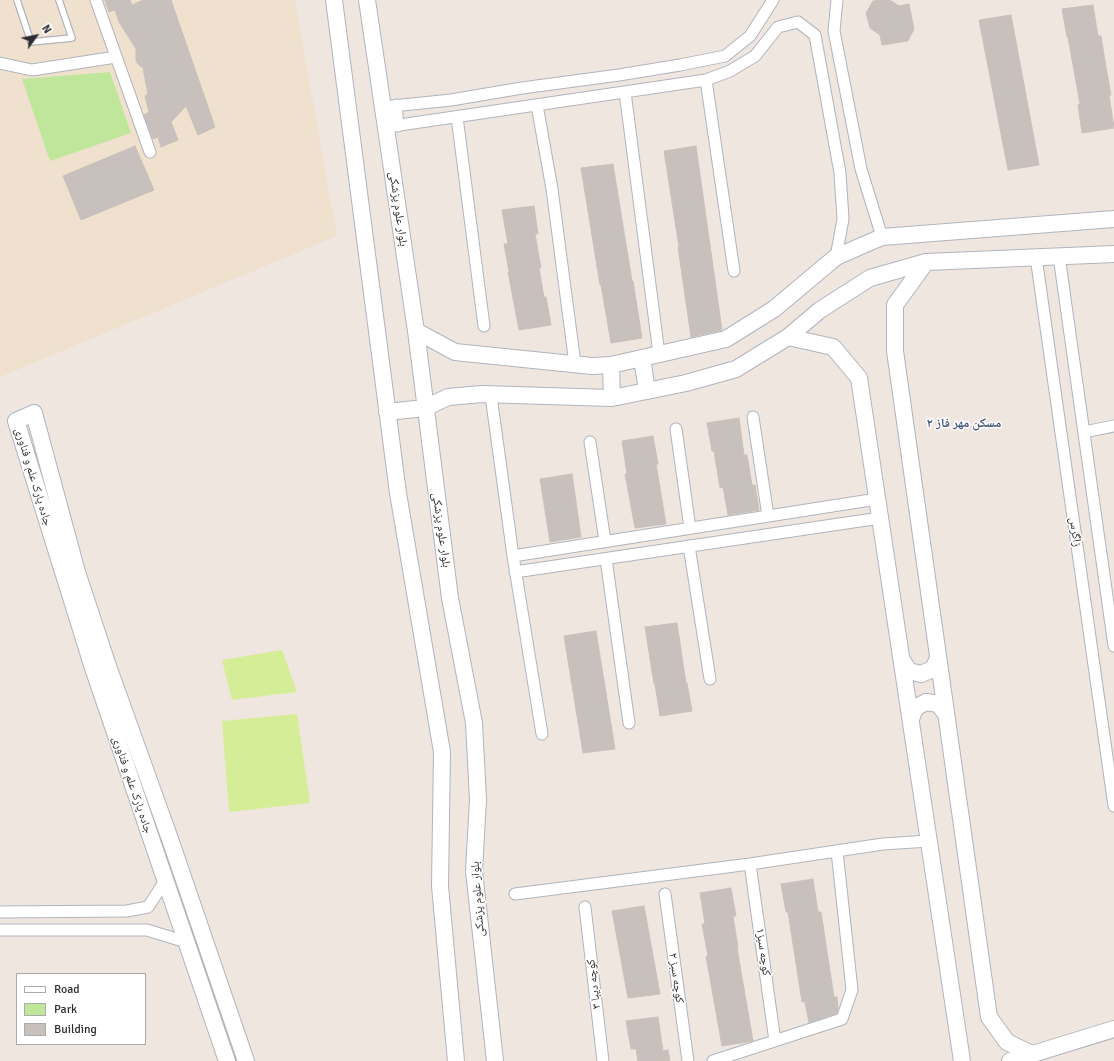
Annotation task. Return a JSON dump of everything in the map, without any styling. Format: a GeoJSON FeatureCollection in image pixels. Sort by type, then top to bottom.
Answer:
{"type":"FeatureCollection","features":[{"type":"Feature","properties":{"kind":"street"},"geometry":{"type":"LineString","coordinates":[[96,0],[150,152]]}},
{"type":"Feature","properties":{"kind":"street"},"geometry":{"type":"LineString","coordinates":[[390,106],[451,100],[522,88],[619,76],[725,56],[750,36],[773,0]]}},
{"type":"Feature","properties":{"kind":"street"},"geometry":{"type":"LineString","coordinates":[[836,0],[834,31],[861,169],[882,237]]}},
{"type":"Feature","properties":{"kind":"street"},"geometry":{"type":"LineString","coordinates":[[336,3],[398,493],[442,752],[440,886],[456,1061]]}},
{"type":"Feature","properties":{"kind":"street","name":"بلوار علوم پزشکی"},"geometry":{"type":"LineString","coordinates":[[366,3],[390,106],[425,408],[450,598],[474,723],[478,800],[474,871],[496,1061]]}},
{"type":"Feature","properties":{"kind":"street"},"geometry":{"type":"LineString","coordinates":[[392,126],[706,80],[730,71],[755,56],[778,27],[798,22],[815,35],[840,173],[843,220],[836,257]]}},
{"type":"Feature","properties":{"kind":"street"},"geometry":{"type":"LineString","coordinates":[[0,63],[32,70],[116,57]]}},
{"type":"Feature","properties":{"kind":"street"},"geometry":{"type":"LineString","coordinates":[[706,80],[734,271]]}},
{"type":"Feature","properties":{"kind":"street"},"geometry":{"type":"LineString","coordinates":[[625,92],[659,354]]}},
{"type":"Feature","properties":{"kind":"street"},"geometry":{"type":"LineString","coordinates":[[537,105],[552,189],[575,364]]}},
{"type":"Feature","properties":{"kind":"street"},"geometry":{"type":"LineString","coordinates":[[457,117],[484,326]]}},
{"type":"Feature","properties":{"kind":"street"},"geometry":{"type":"LineString","coordinates":[[416,331],[455,352],[592,366],[611,365],[726,339],[774,308],[836,257],[882,237],[1114,219]]}},
{"type":"Feature","properties":{"kind":"street"},"geometry":{"type":"LineString","coordinates":[[387,412],[425,408],[448,398],[482,394],[612,398],[686,383],[736,369],[788,337],[820,310],[870,278],[926,262],[1114,254]]}},
{"type":"Feature","properties":{"kind":"street","name":"زاگرس"},"geometry":{"type":"LineString","coordinates":[[1059,256],[1111,607],[1114,646]]}},
{"type":"Feature","properties":{"kind":"street","name":"زاگرس"},"geometry":{"type":"LineString","coordinates":[[1036,257],[1114,806]]}},
{"type":"Feature","properties":{"kind":"street"},"geometry":{"type":"LineString","coordinates":[[926,262],[895,305],[895,350],[989,1017],[1007,1042],[1032,1054]]}},
{"type":"Feature","properties":{"kind":"street"},"geometry":{"type":"LineString","coordinates":[[788,337],[833,347],[859,378],[962,1061]]}},
{"type":"Feature","properties":{"kind":"street"},"geometry":{"type":"LineString","coordinates":[[642,358],[647,391]]}},
{"type":"Feature","properties":{"kind":"street"},"geometry":{"type":"LineString","coordinates":[[611,365],[612,398]]}},
{"type":"Feature","properties":{"kind":"street"},"geometry":{"type":"LineString","coordinates":[[492,403],[513,556],[542,734]]}},
{"type":"Feature","properties":{"kind":"street","name":"جاده پارک علم و فناوری"},"geometry":{"type":"LineString","coordinates":[[227,1061],[165,881],[101,669],[16,421],[34,414],[77,572],[101,669],[170,839],[246,1061]]}},
{"type":"Feature","properties":{"kind":"street"},"geometry":{"type":"LineString","coordinates":[[753,417],[768,516]]}},
{"type":"Feature","properties":{"kind":"street"},"geometry":{"type":"LineString","coordinates":[[1084,432],[1114,426]]}},
{"type":"Feature","properties":{"kind":"street"},"geometry":{"type":"LineString","coordinates":[[676,429],[690,528]]}},
{"type":"Feature","properties":{"kind":"street"},"geometry":{"type":"LineString","coordinates":[[590,442],[604,542]]}},
{"type":"Feature","properties":{"kind":"street"},"geometry":{"type":"LineString","coordinates":[[513,556],[877,499]]}},
{"type":"Feature","properties":{"kind":"street"},"geometry":{"type":"LineString","coordinates":[[516,572],[880,518]]}},
{"type":"Feature","properties":{"kind":"street"},"geometry":{"type":"LineString","coordinates":[[689,546],[710,678]]}},
{"type":"Feature","properties":{"kind":"street"},"geometry":{"type":"LineString","coordinates":[[606,559],[629,723]]}},
{"type":"Feature","properties":{"kind":"street"},"geometry":{"type":"LineString","coordinates":[[902,660],[909,671],[921,674],[933,669],[938,658]]}},
{"type":"Feature","properties":{"kind":"street"},"geometry":{"type":"LineString","coordinates":[[911,719],[915,708],[926,702],[938,704],[946,714]]}},
{"type":"Feature","properties":{"kind":"street"},"geometry":{"type":"LineString","coordinates":[[515,894],[750,864],[883,844],[929,840]]}},
{"type":"Feature","properties":{"kind":"street"},"geometry":{"type":"LineString","coordinates":[[713,1061],[842,1019],[852,990],[836,851]]}},
{"type":"Feature","properties":{"kind":"street","name":"کوچه سبز۱"},"geometry":{"type":"LineString","coordinates":[[750,864],[775,1041]]}},
{"type":"Feature","properties":{"kind":"street"},"geometry":{"type":"LineString","coordinates":[[0,912],[127,911],[148,906],[165,881]]}},
{"type":"Feature","properties":{"kind":"street","name":"کوچه سبز ۲"},"geometry":{"type":"LineString","coordinates":[[665,894],[688,1061]]}},
{"type":"Feature","properties":{"kind":"street","name":"کوچه دیبا ۳"},"geometry":{"type":"LineString","coordinates":[[585,907],[603,1061]]}},
{"type":"Feature","properties":{"kind":"street"},"geometry":{"type":"LineString","coordinates":[[0,930],[146,930],[186,942]]}},
{"type":"Feature","properties":{"kind":"street"},"geometry":{"type":"LineString","coordinates":[[1010,1061],[1114,1029]]}},
{"type":"Feature","properties":{"kind":"lane"},"geometry":{"type":"LineString","coordinates":[[17,0],[31,42],[72,38],[59,0]]}},
{"type":"Feature","properties":{"kind":"shaded area"},"geometry":{"type":"Polygon","coordinates":[[[0,0],[295,0],[337,236],[0,377],[0,0]]]}},
{"type":"Feature","properties":{"kind":"green space"},"geometry":{"type":"Polygon","coordinates":[[[110,72],[131,133],[50,161],[22,79],[110,72]]]}},
{"type":"Feature","properties":{"kind":"green space"},"geometry":{"type":"Polygon","coordinates":[[[282,650],[297,692],[232,700],[222,660],[282,650]]]}},
{"type":"Feature","properties":{"kind":"green space"},"geometry":{"type":"Polygon","coordinates":[[[297,714],[310,803],[229,812],[222,721],[297,714]]]}},
{"type":"Feature","properties":{"kind":"building"},"geometry":{"type":"Polygon","coordinates":[[[105,0],[130,0],[132,5],[143,0],[171,0],[215,127],[198,135],[186,106],[171,122],[178,140],[161,147],[158,137],[153,139],[144,115],[149,112],[145,96],[148,94],[143,68],[136,61],[136,49],[119,22],[115,10],[109,12],[105,0]]]}},
{"type":"Feature","properties":{"kind":"building"},"geometry":{"type":"Polygon","coordinates":[[[890,0],[899,6],[909,4],[914,29],[908,41],[882,45],[880,35],[870,28],[866,13],[873,1],[890,0]]]}},
{"type":"Feature","properties":{"kind":"building"},"geometry":{"type":"Polygon","coordinates":[[[1093,5],[1098,36],[1101,36],[1111,95],[1109,95],[1114,128],[1082,133],[1078,105],[1080,104],[1062,9],[1093,5]]]}},
{"type":"Feature","properties":{"kind":"building"},"geometry":{"type":"Polygon","coordinates":[[[1011,15],[1039,165],[1008,170],[979,20],[1011,15]]]}},
{"type":"Feature","properties":{"kind":"building"},"geometry":{"type":"Polygon","coordinates":[[[135,146],[154,190],[81,220],[63,176],[135,146]]]}},
{"type":"Feature","properties":{"kind":"building"},"geometry":{"type":"Polygon","coordinates":[[[696,146],[722,330],[691,337],[664,151],[696,146]]]}},
{"type":"Feature","properties":{"kind":"building"},"geometry":{"type":"Polygon","coordinates":[[[613,164],[642,338],[611,343],[581,168],[613,164]]]}},
{"type":"Feature","properties":{"kind":"building"},"geometry":{"type":"Polygon","coordinates":[[[534,206],[538,234],[535,234],[541,268],[539,268],[551,325],[519,330],[504,244],[508,244],[502,210],[534,206]]]}},
{"type":"Feature","properties":{"kind":"building"},"geometry":{"type":"Polygon","coordinates":[[[739,418],[744,455],[747,455],[752,485],[755,485],[759,510],[728,515],[723,487],[720,488],[714,451],[712,451],[707,423],[739,418]]]}},
{"type":"Feature","properties":{"kind":"building"},"geometry":{"type":"Polygon","coordinates":[[[653,436],[666,524],[635,528],[625,474],[627,474],[622,441],[653,436]]]}},
{"type":"Feature","properties":{"kind":"building"},"geometry":{"type":"Polygon","coordinates":[[[572,474],[581,537],[550,542],[540,479],[572,474]]]}},
{"type":"Feature","properties":{"kind":"building"},"geometry":{"type":"Polygon","coordinates":[[[677,623],[686,683],[692,711],[660,716],[645,627],[677,623]]]}},
{"type":"Feature","properties":{"kind":"building"},"geometry":{"type":"Polygon","coordinates":[[[596,631],[615,749],[583,753],[564,636],[596,631]]]}},
{"type":"Feature","properties":{"kind":"building"},"geometry":{"type":"Polygon","coordinates":[[[813,879],[818,912],[821,912],[834,997],[837,997],[838,1008],[837,1013],[809,1023],[805,1002],[802,1002],[788,912],[786,912],[781,884],[813,879]]]}},
{"type":"Feature","properties":{"kind":"building"},"geometry":{"type":"Polygon","coordinates":[[[731,888],[736,916],[733,916],[737,948],[753,1041],[722,1046],[706,956],[708,956],[702,924],[705,924],[700,893],[731,888]]]}},
{"type":"Feature","properties":{"kind":"building"},"geometry":{"type":"Polygon","coordinates":[[[644,906],[660,994],[628,998],[612,911],[644,906]]]}},
{"type":"Feature","properties":{"kind":"building"},"geometry":{"type":"Polygon","coordinates":[[[658,1017],[663,1051],[668,1050],[670,1061],[638,1061],[636,1049],[631,1049],[626,1021],[658,1017]]]}},
{"type":"Feature","properties":{"kind":"district","name":"مسکن مهر فاز ۲"},"geometry":{"type":"Point","coordinates":[964,424]}}]}
